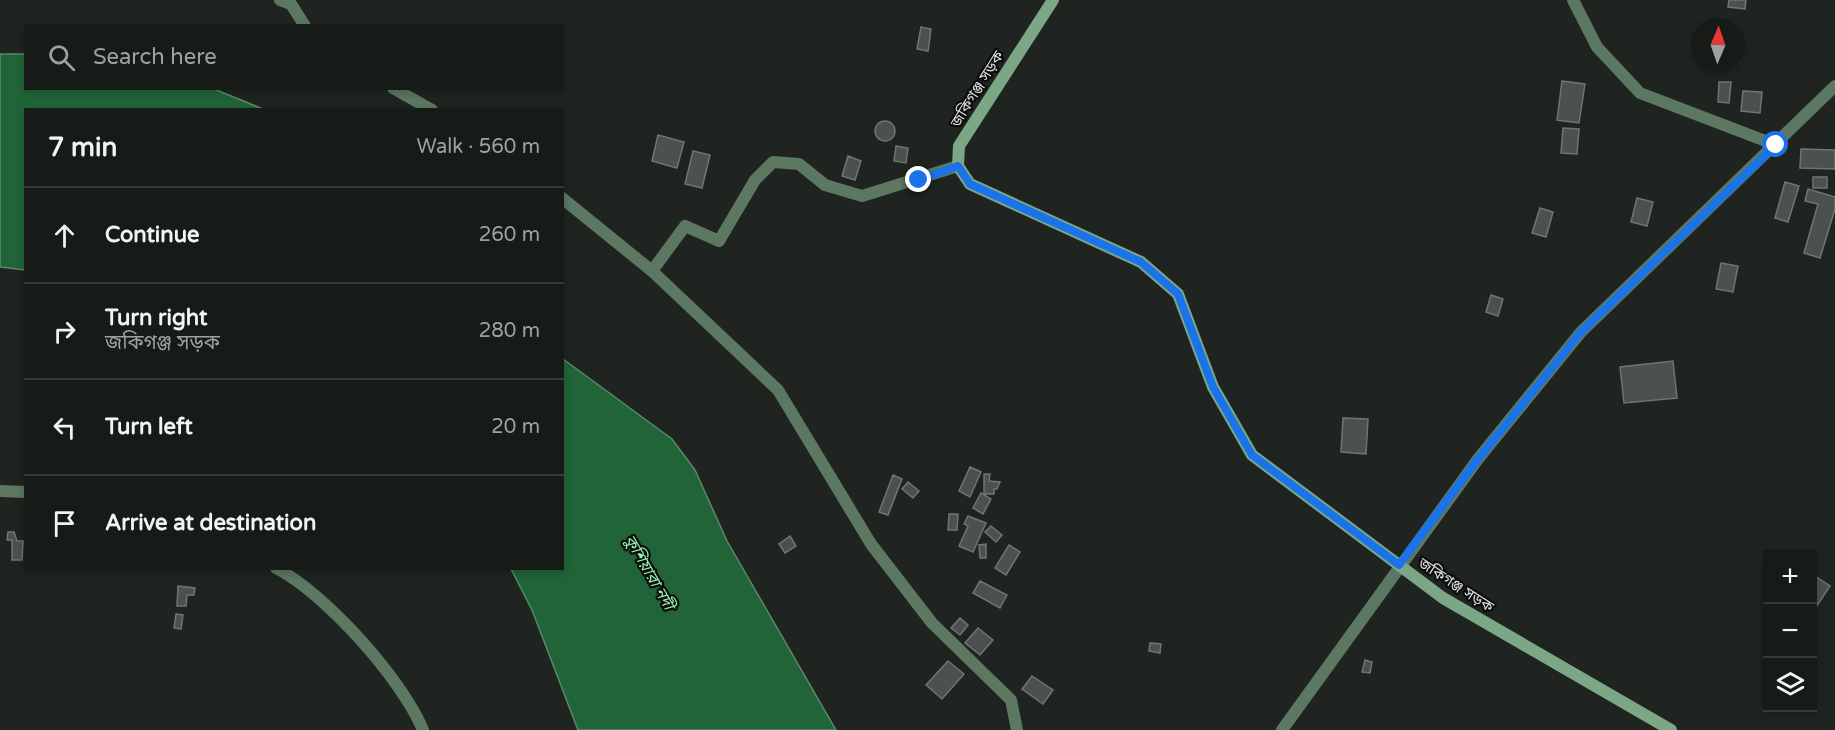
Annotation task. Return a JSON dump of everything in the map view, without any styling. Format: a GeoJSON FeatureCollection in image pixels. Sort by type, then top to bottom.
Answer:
{"type":"FeatureCollection","features":[{"type":"Feature","properties":{"kind":"main road","name":"জকিগঞ্জ সড়ক"},"geometry":{"type":"LineString","coordinates":[[1053,0],[959,146],[958,166],[970,184],[1141,262],[1178,294],[1213,387],[1252,455],[1443,598],[1671,730]]}},
{"type":"Feature","properties":{"kind":"street"},"geometry":{"type":"LineString","coordinates":[[280,0],[291,4],[304,24]]}},
{"type":"Feature","properties":{"kind":"street"},"geometry":{"type":"LineString","coordinates":[[1573,0],[1597,47],[1640,93],[1776,145]]}},
{"type":"Feature","properties":{"kind":"street"},"geometry":{"type":"LineString","coordinates":[[1282,730],[1399,565],[1478,459],[1581,332],[1835,86]]}},
{"type":"Feature","properties":{"kind":"street"},"geometry":{"type":"LineString","coordinates":[[397,90],[428,108]]}},
{"type":"Feature","properties":{"kind":"street"},"geometry":{"type":"LineString","coordinates":[[652,271],[685,226],[719,240],[755,180],[773,162],[799,164],[825,185],[862,196],[958,166]]}},
{"type":"Feature","properties":{"kind":"street"},"geometry":{"type":"LineString","coordinates":[[564,200],[652,271],[778,390],[871,544],[932,623],[1011,700],[1017,730]]}},
{"type":"Feature","properties":{"kind":"street"},"geometry":{"type":"LineString","coordinates":[[0,491],[24,492]]}},
{"type":"Feature","properties":{"kind":"street"},"geometry":{"type":"LineString","coordinates":[[280,570],[293,577],[350,627],[416,713],[423,730]]}},
{"type":"Feature","properties":{"kind":"water"},"geometry":{"type":"Polygon","coordinates":[[[0,54],[24,54],[24,90],[216,90],[261,108],[24,108],[24,270],[0,267],[0,54]]]}},
{"type":"Feature","properties":{"kind":"water","name":"কুশিয়ারা নদী"},"geometry":{"type":"Polygon","coordinates":[[[564,360],[672,439],[695,470],[727,541],[836,730],[578,730],[532,610],[512,570],[564,570],[564,360]]]}},
{"type":"Feature","properties":{"kind":"building"},"geometry":{"type":"Polygon","coordinates":[[[1729,0],[1746,0],[1745,9],[1728,7],[1729,0]]]}},
{"type":"Feature","properties":{"kind":"building"},"geometry":{"type":"Polygon","coordinates":[[[921,27],[931,29],[928,51],[917,49],[921,27]]]}},
{"type":"Feature","properties":{"kind":"building"},"geometry":{"type":"Polygon","coordinates":[[[1562,81],[1585,84],[1579,123],[1557,120],[1562,81]]]}},
{"type":"Feature","properties":{"kind":"building"},"geometry":{"type":"Polygon","coordinates":[[[1719,82],[1731,82],[1729,103],[1718,102],[1719,82]]]}},
{"type":"Feature","properties":{"kind":"building"},"geometry":{"type":"Polygon","coordinates":[[[1743,91],[1762,92],[1760,113],[1741,111],[1743,91]]]}},
{"type":"Feature","properties":{"kind":"building"},"geometry":{"type":"Polygon","coordinates":[[[885,121],[892,124],[895,131],[892,138],[885,141],[878,138],[875,131],[878,124],[885,121]]]}},
{"type":"Feature","properties":{"kind":"building"},"geometry":{"type":"Polygon","coordinates":[[[1563,128],[1579,129],[1577,154],[1561,153],[1563,128]]]}},
{"type":"Feature","properties":{"kind":"building"},"geometry":{"type":"Polygon","coordinates":[[[658,135],[684,142],[677,168],[652,161],[658,135]]]}},
{"type":"Feature","properties":{"kind":"building"},"geometry":{"type":"Polygon","coordinates":[[[896,146],[908,148],[906,163],[894,161],[896,146]]]}},
{"type":"Feature","properties":{"kind":"building"},"geometry":{"type":"Polygon","coordinates":[[[1801,149],[1835,150],[1835,169],[1800,168],[1801,149]]]}},
{"type":"Feature","properties":{"kind":"building"},"geometry":{"type":"Polygon","coordinates":[[[693,151],[710,155],[702,188],[685,184],[693,151]]]}},
{"type":"Feature","properties":{"kind":"building"},"geometry":{"type":"Polygon","coordinates":[[[848,156],[861,161],[855,180],[842,176],[848,156]]]}},
{"type":"Feature","properties":{"kind":"building"},"geometry":{"type":"Polygon","coordinates":[[[1813,177],[1827,177],[1827,188],[1813,188],[1813,177]]]}},
{"type":"Feature","properties":{"kind":"building"},"geometry":{"type":"Polygon","coordinates":[[[1785,182],[1799,186],[1788,222],[1775,218],[1785,182]]]}},
{"type":"Feature","properties":{"kind":"building"},"geometry":{"type":"Polygon","coordinates":[[[1808,189],[1835,197],[1835,209],[1820,258],[1804,253],[1818,204],[1805,201],[1808,189]]]}},
{"type":"Feature","properties":{"kind":"building"},"geometry":{"type":"Polygon","coordinates":[[[1637,198],[1653,202],[1647,226],[1631,222],[1637,198]]]}},
{"type":"Feature","properties":{"kind":"building"},"geometry":{"type":"Polygon","coordinates":[[[1540,208],[1553,212],[1546,237],[1532,233],[1540,208]]]}},
{"type":"Feature","properties":{"kind":"building"},"geometry":{"type":"Polygon","coordinates":[[[1721,263],[1738,266],[1733,292],[1716,289],[1721,263]]]}},
{"type":"Feature","properties":{"kind":"building"},"geometry":{"type":"Polygon","coordinates":[[[1491,295],[1503,299],[1498,316],[1486,312],[1491,295]]]}},
{"type":"Feature","properties":{"kind":"building"},"geometry":{"type":"Polygon","coordinates":[[[1673,361],[1677,398],[1624,403],[1620,367],[1673,361]]]}},
{"type":"Feature","properties":{"kind":"building"},"geometry":{"type":"Polygon","coordinates":[[[1343,418],[1368,419],[1366,454],[1341,452],[1343,418]]]}},
{"type":"Feature","properties":{"kind":"building"},"geometry":{"type":"Polygon","coordinates":[[[970,467],[981,472],[970,497],[959,491],[970,467]]]}},
{"type":"Feature","properties":{"kind":"building"},"geometry":{"type":"Polygon","coordinates":[[[984,474],[990,474],[989,481],[1000,482],[997,489],[994,489],[994,494],[984,494],[984,474]]]}},
{"type":"Feature","properties":{"kind":"building"},"geometry":{"type":"Polygon","coordinates":[[[893,475],[902,479],[888,515],[879,512],[893,475]]]}},
{"type":"Feature","properties":{"kind":"building"},"geometry":{"type":"Polygon","coordinates":[[[908,482],[919,491],[913,498],[902,489],[908,482]]]}},
{"type":"Feature","properties":{"kind":"building"},"geometry":{"type":"Polygon","coordinates":[[[981,493],[991,499],[983,514],[973,508],[981,493]]]}},
{"type":"Feature","properties":{"kind":"building"},"geometry":{"type":"Polygon","coordinates":[[[949,514],[958,514],[957,530],[948,530],[949,514]]]}},
{"type":"Feature","properties":{"kind":"building"},"geometry":{"type":"Polygon","coordinates":[[[968,516],[986,523],[973,552],[959,546],[968,526],[964,524],[968,516]]]}},
{"type":"Feature","properties":{"kind":"building"},"geometry":{"type":"Polygon","coordinates":[[[991,526],[1002,535],[996,542],[985,532],[991,526]]]}},
{"type":"Feature","properties":{"kind":"building"},"geometry":{"type":"Polygon","coordinates":[[[8,532],[14,532],[17,541],[23,541],[22,560],[12,560],[12,540],[7,540],[8,532]]]}},
{"type":"Feature","properties":{"kind":"building"},"geometry":{"type":"Polygon","coordinates":[[[790,536],[796,546],[785,553],[779,544],[790,536]]]}},
{"type":"Feature","properties":{"kind":"building"},"geometry":{"type":"Polygon","coordinates":[[[986,544],[986,558],[980,558],[979,545],[986,544]]]}},
{"type":"Feature","properties":{"kind":"building"},"geometry":{"type":"Polygon","coordinates":[[[1009,545],[1020,552],[1006,575],[995,568],[1009,545]]]}},
{"type":"Feature","properties":{"kind":"building"},"geometry":{"type":"Polygon","coordinates":[[[1817,577],[1830,586],[1817,606],[1817,577]]]}},
{"type":"Feature","properties":{"kind":"building"},"geometry":{"type":"Polygon","coordinates":[[[980,581],[1007,595],[1000,608],[973,593],[980,581]]]}},
{"type":"Feature","properties":{"kind":"building"},"geometry":{"type":"Polygon","coordinates":[[[178,586],[195,588],[194,595],[187,595],[186,606],[177,606],[178,586]]]}},
{"type":"Feature","properties":{"kind":"building"},"geometry":{"type":"Polygon","coordinates":[[[176,614],[183,615],[181,629],[174,628],[176,614]]]}},
{"type":"Feature","properties":{"kind":"building"},"geometry":{"type":"Polygon","coordinates":[[[960,618],[968,625],[960,635],[951,628],[960,618]]]}},
{"type":"Feature","properties":{"kind":"building"},"geometry":{"type":"Polygon","coordinates":[[[978,628],[993,640],[980,655],[965,643],[978,628]]]}},
{"type":"Feature","properties":{"kind":"building"},"geometry":{"type":"Polygon","coordinates":[[[1150,643],[1161,644],[1160,653],[1149,651],[1150,643]]]}},
{"type":"Feature","properties":{"kind":"building"},"geometry":{"type":"Polygon","coordinates":[[[1365,660],[1372,662],[1370,673],[1362,672],[1365,660]]]}},
{"type":"Feature","properties":{"kind":"building"},"geometry":{"type":"Polygon","coordinates":[[[948,661],[964,674],[942,699],[926,685],[948,661]]]}},
{"type":"Feature","properties":{"kind":"building"},"geometry":{"type":"Polygon","coordinates":[[[1032,676],[1053,690],[1043,704],[1022,689],[1032,676]]]}},
{"type":"Feature","properties":{"kind":"route"},"geometry":{"type":"LineString","coordinates":[[919,180],[958,166],[970,184],[1141,262],[1178,294],[1213,387],[1252,455],[1399,565],[1478,459],[1581,332],[1776,145]]}}]}
